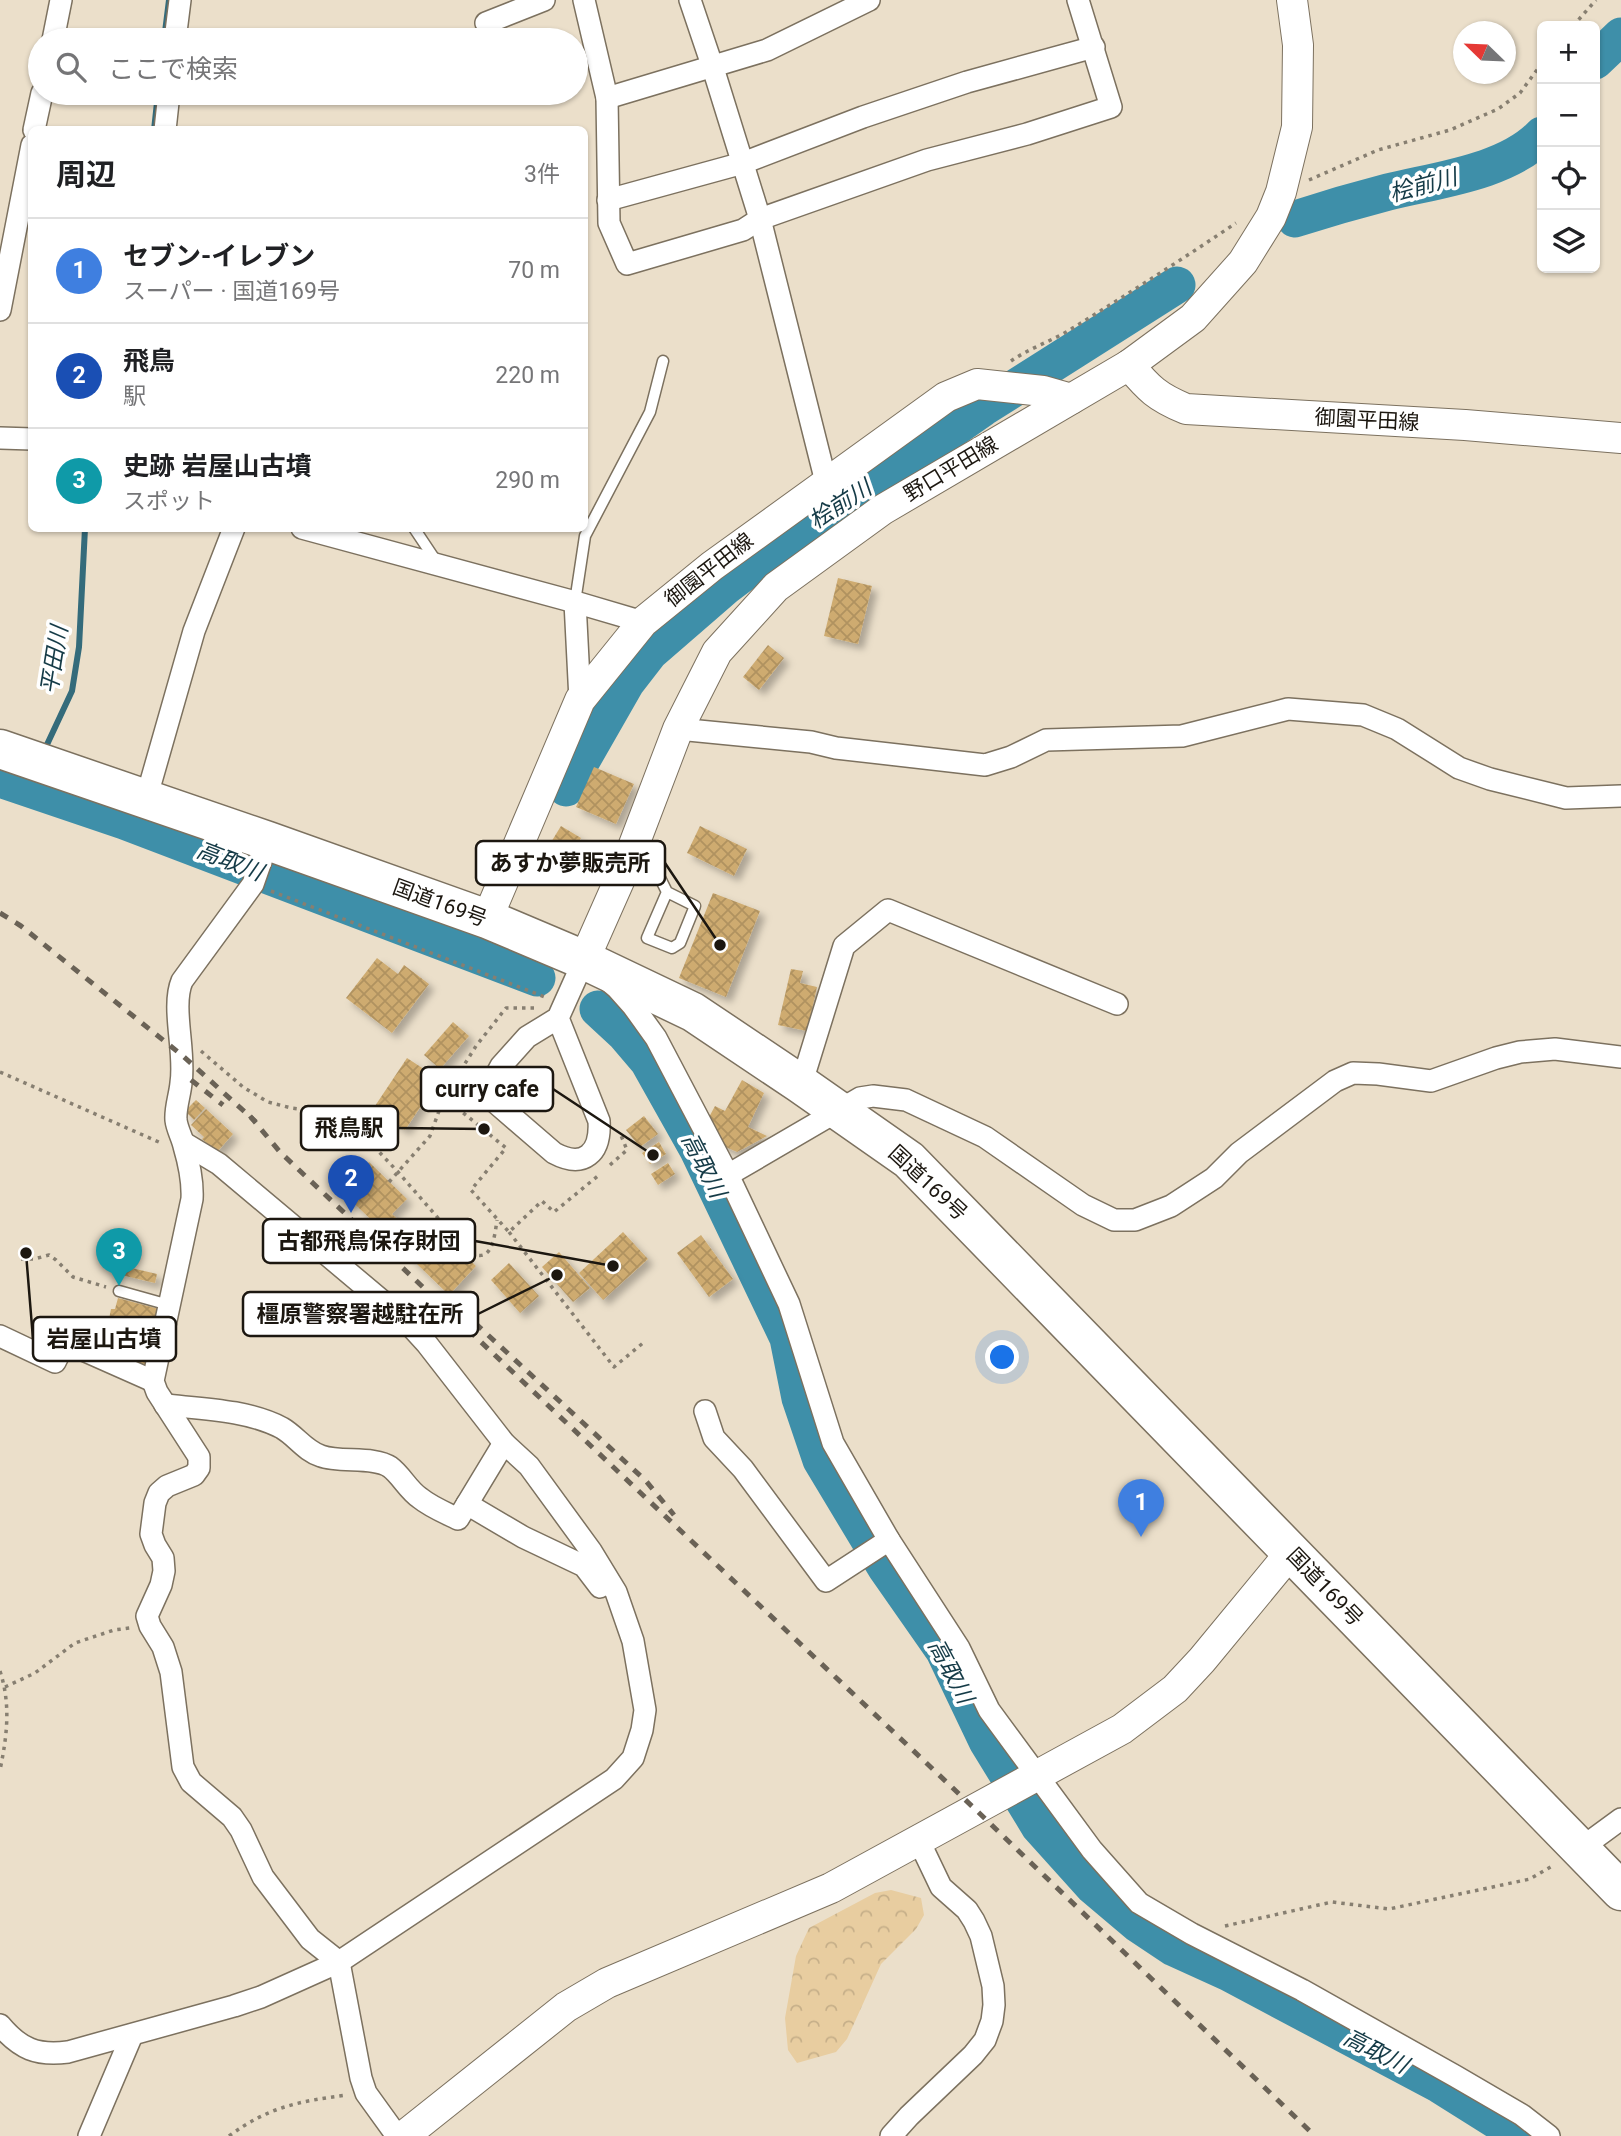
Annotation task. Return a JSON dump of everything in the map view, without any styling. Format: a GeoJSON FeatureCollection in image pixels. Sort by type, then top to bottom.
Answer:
{"type":"FeatureCollection","features":[{"type":"Feature","properties":{"kind":"highway","name":"国道169号"},"geometry":{"type":"LineString","coordinates":[[25,758],[486,919],[583,960],[693,1012],[909,1160],[1621,1891]]}},
{"type":"Feature","properties":{"kind":"main road","name":"野口平田線"},"geometry":{"type":"LineString","coordinates":[[583,960],[627,863],[678,730],[717,652],[776,587],[882,510],[1057,395],[1129,365],[1193,318],[1243,262],[1271,217],[1281,192],[1297,127],[1298,45],[1292,0]]}},
{"type":"Feature","properties":{"kind":"main road","name":"御園平田線"},"geometry":{"type":"LineString","coordinates":[[1129,365],[1161,399],[1186,409],[1465,425],[1621,438]]}},
{"type":"Feature","properties":{"kind":"main road","name":"御園平田線"},"geometry":{"type":"LineString","coordinates":[[486,919],[580,700],[643,622],[712,566],[946,397],[984,384]]}},
{"type":"Feature","properties":{"kind":"main road"},"geometry":{"type":"LineString","coordinates":[[984,384],[1057,395]]}},
{"type":"Feature","properties":{"kind":"main road"},"geometry":{"type":"LineString","coordinates":[[404,2136],[566,2007],[607,1983],[831,1888],[1122,1729],[1175,1689],[1291,1552]]}},
{"type":"Feature","properties":{"kind":"street"},"geometry":{"type":"LineString","coordinates":[[55,28],[61,0]]}},
{"type":"Feature","properties":{"kind":"street"},"geometry":{"type":"LineString","coordinates":[[176,28],[180,0]]}},
{"type":"Feature","properties":{"kind":"street"},"geometry":{"type":"LineString","coordinates":[[486,23],[544,0]]}},
{"type":"Feature","properties":{"kind":"street"},"geometry":{"type":"LineString","coordinates":[[584,0],[607,98],[609,223],[627,264],[743,230],[760,219],[927,160],[1027,134],[1111,107],[1078,0]]}},
{"type":"Feature","properties":{"kind":"street"},"geometry":{"type":"LineString","coordinates":[[690,0],[760,219],[826,482]]}},
{"type":"Feature","properties":{"kind":"street"},"geometry":{"type":"LineString","coordinates":[[607,98],[767,50],[869,0]]}},
{"type":"Feature","properties":{"kind":"street"},"geometry":{"type":"LineString","coordinates":[[608,200],[743,163],[863,117],[941,91],[1094,47]]}},
{"type":"Feature","properties":{"kind":"street"},"geometry":{"type":"LineString","coordinates":[[35,126],[39,105]]}},
{"type":"Feature","properties":{"kind":"street"},"geometry":{"type":"LineString","coordinates":[[165,126],[168,105]]}},
{"type":"Feature","properties":{"kind":"street"},"geometry":{"type":"LineString","coordinates":[[0,310],[28,166]]}},
{"type":"Feature","properties":{"kind":"street"},"geometry":{"type":"LineString","coordinates":[[0,438],[28,439]]}},
{"type":"Feature","properties":{"kind":"street"},"geometry":{"type":"LineString","coordinates":[[146,799],[194,631],[232,532]]}},
{"type":"Feature","properties":{"kind":"street"},"geometry":{"type":"LineString","coordinates":[[317,532],[575,601],[643,622]]}},
{"type":"Feature","properties":{"kind":"street"},"geometry":{"type":"LineString","coordinates":[[575,601],[580,700]]}},
{"type":"Feature","properties":{"kind":"street"},"geometry":{"type":"LineString","coordinates":[[678,730],[811,743],[985,765],[1046,740],[1182,736],[1288,709],[1363,715],[1397,729],[1459,768],[1490,779],[1566,798],[1621,796]]}},
{"type":"Feature","properties":{"kind":"street"},"geometry":{"type":"LineString","coordinates":[[268,841],[253,884],[182,981],[177,1000],[183,1056],[176,1123],[192,1177],[192,1199],[153,1381],[157,1392],[199,1457],[199,1468],[194,1475],[167,1486],[159,1493],[155,1503],[151,1534],[163,1558],[164,1571],[147,1616],[163,1647],[171,1672],[181,1757],[191,1783],[232,1817],[263,1877],[284,1906],[310,1939],[339,1962],[361,2078],[366,2093],[397,2136]]}},
{"type":"Feature","properties":{"kind":"street"},"geometry":{"type":"LineString","coordinates":[[799,1083],[806,1069],[844,946],[888,910],[1117,1004]]}},
{"type":"Feature","properties":{"kind":"street"},"geometry":{"type":"LineString","coordinates":[[558,1018],[598,1121],[600,1136],[594,1149],[574,1161],[554,1153],[496,1103],[492,1090],[501,1066],[527,1037],[558,1018],[583,960],[617,988],[645,1021],[728,1175],[789,1304],[833,1443],[879,1546],[959,1648],[1023,1782],[1092,1850],[1139,1903],[1432,2063],[1522,2115],[1549,2136]]}},
{"type":"Feature","properties":{"kind":"street"},"geometry":{"type":"LineString","coordinates":[[728,1175],[860,1098],[873,1096],[906,1100],[985,1137],[1083,1205],[1114,1220],[1135,1220],[1171,1206],[1214,1178],[1239,1153],[1335,1082],[1353,1073],[1431,1081],[1520,1052],[1555,1049],[1621,1057]]}},
{"type":"Feature","properties":{"kind":"street"},"geometry":{"type":"LineString","coordinates":[[0,2025],[21,2046],[34,2052],[68,2052],[234,2006],[261,1997],[339,1962],[614,1779],[633,1758],[642,1730],[645,1710],[633,1640],[616,1592],[591,1551],[529,1466],[504,1443],[406,1321],[219,1164],[184,1143]]}},
{"type":"Feature","properties":{"kind":"street"},"geometry":{"type":"LineString","coordinates":[[0,1336],[55,1362],[65,1342],[153,1381]]}},
{"type":"Feature","properties":{"kind":"street"},"geometry":{"type":"LineString","coordinates":[[165,1405],[212,1409],[266,1421],[284,1429],[312,1452],[324,1457],[374,1461],[389,1467],[421,1499],[458,1519],[504,1443]]}},
{"type":"Feature","properties":{"kind":"street"},"geometry":{"type":"LineString","coordinates":[[705,1412],[714,1438],[743,1469],[826,1581],[879,1546]]}},
{"type":"Feature","properties":{"kind":"street"},"geometry":{"type":"LineString","coordinates":[[467,1504],[523,1537],[584,1566],[604,1593],[616,1592]]}},
{"type":"Feature","properties":{"kind":"street"},"geometry":{"type":"LineString","coordinates":[[1580,1849],[1621,1819]]}},
{"type":"Feature","properties":{"kind":"street"},"geometry":{"type":"LineString","coordinates":[[893,2135],[909,2116],[973,2055],[985,2039],[992,2021],[994,2005],[993,1986],[981,1936],[967,1910],[941,1887],[919,1841]]}},
{"type":"Feature","properties":{"kind":"street"},"geometry":{"type":"LineString","coordinates":[[89,2136],[132,2035]]}},
{"type":"Feature","properties":{"kind":"lane"},"geometry":{"type":"LineString","coordinates":[[588,530],[650,412],[663,361]]}},
{"type":"Feature","properties":{"kind":"lane"},"geometry":{"type":"LineString","coordinates":[[417,532],[438,565]]}},
{"type":"Feature","properties":{"kind":"lane"},"geometry":{"type":"LineString","coordinates":[[575,601],[587,532]]}},
{"type":"Feature","properties":{"kind":"lane"},"geometry":{"type":"LineString","coordinates":[[627,863],[660,878],[667,892],[695,906],[680,943],[672,948],[647,939],[667,892]]}},
{"type":"Feature","properties":{"kind":"lane"},"geometry":{"type":"LineString","coordinates":[[119,1291],[169,1305]]}},
{"type":"Feature","properties":{"kind":"path"},"geometry":{"type":"LineString","coordinates":[[1577,21],[1596,0]]}},
{"type":"Feature","properties":{"kind":"path"},"geometry":{"type":"LineString","coordinates":[[1281,192],[1378,150],[1450,130],[1498,109],[1520,93],[1537,70]]}},
{"type":"Feature","properties":{"kind":"path"},"geometry":{"type":"LineString","coordinates":[[984,384],[1022,353],[1054,339],[1177,264],[1241,220]]}},
{"type":"Feature","properties":{"kind":"path"},"geometry":{"type":"LineString","coordinates":[[253,884],[547,998]]}},
{"type":"Feature","properties":{"kind":"path"},"geometry":{"type":"LineString","coordinates":[[389,1182],[430,1136],[444,1097],[476,1046],[506,1008],[534,1009],[547,998],[550,991]]}},
{"type":"Feature","properties":{"kind":"path"},"geometry":{"type":"LineString","coordinates":[[181,1033],[255,1095],[278,1105],[333,1113],[351,1122],[470,1253],[477,1256],[489,1251],[495,1239],[497,1220]]}},
{"type":"Feature","properties":{"kind":"path"},"geometry":{"type":"LineString","coordinates":[[0,1072],[171,1147],[184,1143]]}},
{"type":"Feature","properties":{"kind":"path"},"geometry":{"type":"LineString","coordinates":[[444,1097],[506,1148],[471,1190],[509,1232],[614,1367],[643,1343]]}},
{"type":"Feature","properties":{"kind":"path"},"geometry":{"type":"LineString","coordinates":[[608,1166],[626,1150],[617,1126]]}},
{"type":"Feature","properties":{"kind":"path"},"geometry":{"type":"LineString","coordinates":[[509,1232],[542,1200],[554,1212],[599,1174]]}},
{"type":"Feature","properties":{"kind":"path"},"geometry":{"type":"LineString","coordinates":[[21,1259],[49,1255],[73,1277]]}},
{"type":"Feature","properties":{"kind":"path"},"geometry":{"type":"LineString","coordinates":[[65,1274],[90,1282]]}},
{"type":"Feature","properties":{"kind":"path"},"geometry":{"type":"LineString","coordinates":[[5,1687],[35,1673],[75,1643],[114,1630],[150,1626]]}},
{"type":"Feature","properties":{"kind":"path"},"geometry":{"type":"LineString","coordinates":[[0,1671],[5,1687],[7,1731],[0,1770]]}},
{"type":"Feature","properties":{"kind":"path"},"geometry":{"type":"LineString","coordinates":[[1192,1934],[1332,1902],[1390,1909],[1530,1879],[1580,1849]]}},
{"type":"Feature","properties":{"kind":"path"},"geometry":{"type":"LineString","coordinates":[[229,2136],[272,2110],[303,2101],[366,2093]]}},
{"type":"Feature","properties":{"kind":"green space"},"geometry":{"type":"Polygon","coordinates":[[[891,1890],[921,1898],[924,1915],[916,1929],[881,1964],[847,2039],[836,2052],[797,2063],[788,2050],[785,2018],[796,1956],[809,1928],[875,1893],[891,1890]]]}},
{"type":"Feature","properties":{"kind":"building"},"geometry":{"type":"Polygon","coordinates":[[[838,578],[872,586],[858,644],[824,636],[838,578]]]}},
{"type":"Feature","properties":{"kind":"building"},"geometry":{"type":"Polygon","coordinates":[[[768,645],[784,658],[759,690],[743,677],[768,645]]]}},
{"type":"Feature","properties":{"kind":"building"},"geometry":{"type":"Polygon","coordinates":[[[594,767],[634,784],[616,824],[576,807],[594,767]]]}},
{"type":"Feature","properties":{"kind":"building"},"geometry":{"type":"Polygon","coordinates":[[[561,826],[581,838],[557,877],[537,865],[561,826]]]}},
{"type":"Feature","properties":{"kind":"building"},"geometry":{"type":"Polygon","coordinates":[[[700,826],[747,849],[734,876],[687,853],[700,826]]]}},
{"type":"Feature","properties":{"kind":"building"},"geometry":{"type":"Polygon","coordinates":[[[713,893],[760,911],[726,997],[679,978],[713,893]]]}},
{"type":"Feature","properties":{"kind":"building"},"geometry":{"type":"Polygon","coordinates":[[[377,958],[398,974],[404,965],[429,984],[392,1033],[346,998],[377,958]]]}},
{"type":"Feature","properties":{"kind":"building"},"geometry":{"type":"Polygon","coordinates":[[[791,969],[803,971],[800,983],[817,987],[807,1031],[778,1025],[791,969]]]}},
{"type":"Feature","properties":{"kind":"building"},"geometry":{"type":"Polygon","coordinates":[[[453,1022],[469,1036],[440,1069],[424,1055],[453,1022]]]}},
{"type":"Feature","properties":{"kind":"building"},"geometry":{"type":"Polygon","coordinates":[[[407,1058],[439,1079],[405,1130],[373,1109],[407,1058]]]}},
{"type":"Feature","properties":{"kind":"building"},"geometry":{"type":"Polygon","coordinates":[[[742,1080],[764,1093],[748,1127],[767,1136],[737,1152],[721,1145],[708,1119],[715,1106],[725,1111],[742,1080]]]}},
{"type":"Feature","properties":{"kind":"building"},"geometry":{"type":"Polygon","coordinates":[[[196,1100],[205,1108],[194,1120],[185,1111],[196,1100]]]}},
{"type":"Feature","properties":{"kind":"building"},"geometry":{"type":"Polygon","coordinates":[[[206,1109],[233,1134],[217,1152],[191,1125],[206,1109]]]}},
{"type":"Feature","properties":{"kind":"building"},"geometry":{"type":"Polygon","coordinates":[[[644,1116],[658,1134],[640,1147],[626,1130],[644,1116]]]}},
{"type":"Feature","properties":{"kind":"building"},"geometry":{"type":"Polygon","coordinates":[[[659,1142],[666,1154],[650,1164],[642,1153],[659,1142]]]}},
{"type":"Feature","properties":{"kind":"building"},"geometry":{"type":"Polygon","coordinates":[[[369,1162],[407,1199],[392,1214],[427,1247],[441,1233],[476,1266],[449,1295],[332,1182],[348,1166],[357,1175],[369,1162]]]}},
{"type":"Feature","properties":{"kind":"building"},"geometry":{"type":"Polygon","coordinates":[[[668,1163],[675,1174],[658,1185],[651,1174],[668,1163]]]}},
{"type":"Feature","properties":{"kind":"building"},"geometry":{"type":"Polygon","coordinates":[[[623,1232],[648,1259],[603,1300],[579,1273],[623,1232]]]}},
{"type":"Feature","properties":{"kind":"building"},"geometry":{"type":"Polygon","coordinates":[[[701,1235],[733,1279],[709,1297],[677,1253],[701,1235]]]}},
{"type":"Feature","properties":{"kind":"building"},"geometry":{"type":"Polygon","coordinates":[[[559,1252],[590,1288],[573,1302],[542,1267],[559,1252]]]}},
{"type":"Feature","properties":{"kind":"building"},"geometry":{"type":"Polygon","coordinates":[[[509,1263],[539,1296],[520,1313],[491,1280],[509,1263]]]}},
{"type":"Feature","properties":{"kind":"building"},"geometry":{"type":"Polygon","coordinates":[[[123,1266],[157,1274],[155,1283],[121,1275],[123,1266]]]}},
{"type":"Feature","properties":{"kind":"building"},"geometry":{"type":"Polygon","coordinates":[[[118,1298],[159,1309],[154,1325],[135,1320],[125,1357],[100,1350],[103,1338],[98,1337],[102,1322],[108,1324],[111,1309],[115,1309],[118,1298]]]}},
{"type":"Feature","properties":{"kind":"building"},"geometry":{"type":"Polygon","coordinates":[[[146,1324],[156,1327],[145,1366],[136,1363],[146,1324]]]}},
{"type":"Feature","properties":{"kind":"waterway","name":"平田川"},"geometry":{"type":"LineString","coordinates":[[166,28],[169,0]]}},
{"type":"Feature","properties":{"kind":"waterway","name":"桧前川"},"geometry":{"type":"LineString","coordinates":[[1600,56],[1621,36]]}},
{"type":"Feature","properties":{"kind":"waterway","name":"平田川"},"geometry":{"type":"LineString","coordinates":[[154,126],[157,105]]}},
{"type":"Feature","properties":{"kind":"waterway","name":"桧前川"},"geometry":{"type":"LineString","coordinates":[[1295,219],[1376,195],[1470,173],[1510,158],[1537,139]]}},
{"type":"Feature","properties":{"kind":"waterway","name":"桧前川"},"geometry":{"type":"LineString","coordinates":[[566,788],[626,683],[650,652],[725,587],[810,523],[900,466],[983,408],[1177,285]]}},
{"type":"Feature","properties":{"kind":"waterway","name":"平田川"},"geometry":{"type":"LineString","coordinates":[[44,751],[72,691],[79,647],[85,532]]}},
{"type":"Feature","properties":{"kind":"waterway","name":"平田川"},"geometry":{"type":"LineString","coordinates":[[27,789],[34,774]]}},
{"type":"Feature","properties":{"kind":"waterway","name":"高取川"},"geometry":{"type":"LineString","coordinates":[[0,779],[124,821],[537,978]]}},
{"type":"Feature","properties":{"kind":"waterway","name":"高取川"},"geometry":{"type":"LineString","coordinates":[[598,1009],[625,1034],[648,1061],[698,1150],[788,1338],[800,1398],[821,1460],[886,1568],[944,1651],[987,1741],[1039,1826],[1093,1886],[1138,1924],[1174,1948],[1229,1973],[1440,2085],[1521,2136]]}},
{"type":"Feature","properties":{"kind":"railway"},"geometry":{"type":"LineString","coordinates":[[0,913],[21,926],[183,1056],[256,1122]]}},
{"type":"Feature","properties":{"kind":"railway"},"geometry":{"type":"LineString","coordinates":[[191,1080],[223,1105]]}},
{"type":"Feature","properties":{"kind":"railway"},"geometry":{"type":"LineString","coordinates":[[250,1116],[280,1152],[975,1809],[1315,2136]]}},
{"type":"Feature","properties":{"kind":"railway"},"geometry":{"type":"LineString","coordinates":[[475,1323],[646,1481],[674,1515]]}},
{"type":"Feature","properties":{"kind":"place","name":"あすか夢販売所"},"geometry":{"type":"Point","coordinates":[720,945]}},
{"type":"Feature","properties":{"kind":"place","name":"飛鳥駅"},"geometry":{"type":"Point","coordinates":[484,1129]}},
{"type":"Feature","properties":{"kind":"place","name":"curry cafe"},"geometry":{"type":"Point","coordinates":[653,1155]}},
{"type":"Feature","properties":{"kind":"place","name":"飛鳥"},"geometry":{"type":"Point","coordinates":[351,1213]}},
{"type":"Feature","properties":{"kind":"place","name":"岩屋山古墳"},"geometry":{"type":"Point","coordinates":[26,1253]}},
{"type":"Feature","properties":{"kind":"place","name":"古都飛鳥保存財団"},"geometry":{"type":"Point","coordinates":[613,1266]}},
{"type":"Feature","properties":{"kind":"place","name":"橿原警察署越駐在所"},"geometry":{"type":"Point","coordinates":[557,1275]}},
{"type":"Feature","properties":{"kind":"place","name":"史跡 岩屋山古墳"},"geometry":{"type":"Point","coordinates":[119,1286]}},
{"type":"Feature","properties":{"kind":"place","name":"セブン-イレブン"},"geometry":{"type":"Point","coordinates":[1141,1537]}}]}
